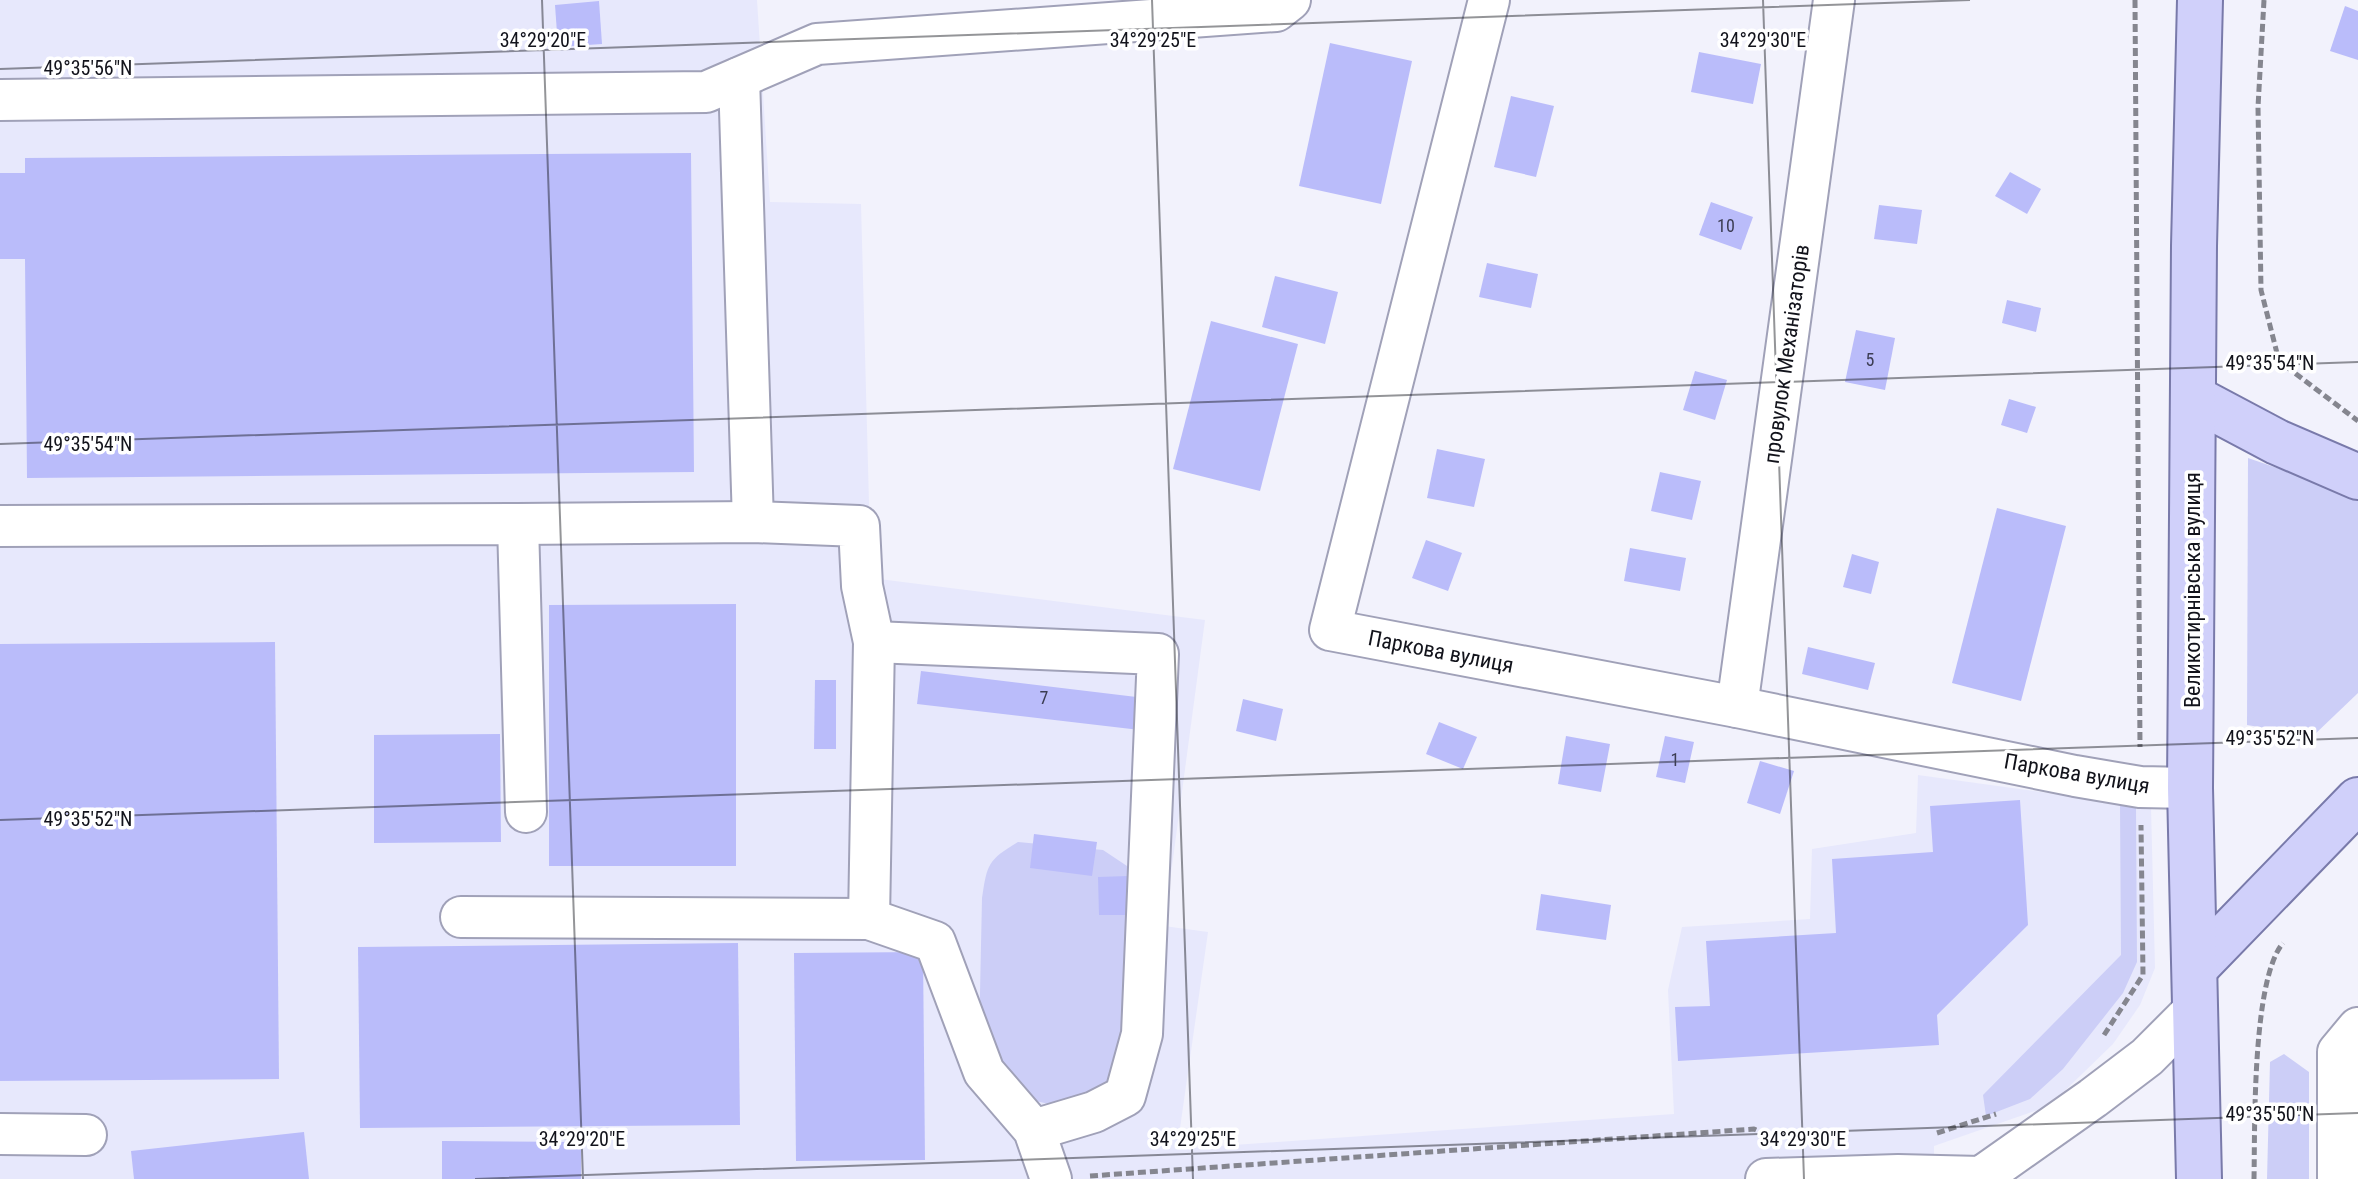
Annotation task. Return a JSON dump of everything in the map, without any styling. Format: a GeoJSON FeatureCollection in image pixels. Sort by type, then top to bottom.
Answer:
{"type":"FeatureCollection","features":[{"type":"Feature","properties":{"kind":"main road","name":"Великотирнівська вулиця"},"geometry":{"type":"LineString","coordinates":[[2199,1179],[2190,788],[2200,0]]}},
{"type":"Feature","properties":{"kind":"main road"},"geometry":{"type":"LineString","coordinates":[[2194,398],[2277,442],[2358,477]]}},
{"type":"Feature","properties":{"kind":"main road"},"geometry":{"type":"LineString","coordinates":[[2195,989],[2358,800]]}},
{"type":"Feature","properties":{"kind":"street"},"geometry":{"type":"LineString","coordinates":[[0,100],[706,92],[817,44],[1276,11],[1290,0]]}},
{"type":"Feature","properties":{"kind":"street","name":"Паркова вулиця"},"geometry":{"type":"LineString","coordinates":[[1489,0],[1330,630],[2140,787],[2190,788]]}},
{"type":"Feature","properties":{"kind":"street","name":"провулок Механізаторів"},"geometry":{"type":"LineString","coordinates":[[1737,707],[1834,0]]}},
{"type":"Feature","properties":{"kind":"street"},"geometry":{"type":"LineString","coordinates":[[739,78],[753,522]]}},
{"type":"Feature","properties":{"kind":"street"},"geometry":{"type":"LineString","coordinates":[[0,526],[753,522],[859,526],[862,586],[874,642],[869,919]]}},
{"type":"Feature","properties":{"kind":"street"},"geometry":{"type":"LineString","coordinates":[[518,524],[526,812]]}},
{"type":"Feature","properties":{"kind":"street"},"geometry":{"type":"LineString","coordinates":[[874,642],[1158,654],[1142,1034],[1125,1096],[1094,1112],[1034,1130]]}},
{"type":"Feature","properties":{"kind":"street"},"geometry":{"type":"LineString","coordinates":[[461,917],[869,919],[935,942],[984,1072],[1034,1130],[1051,1179]]}},
{"type":"Feature","properties":{"kind":"street"},"geometry":{"type":"LineString","coordinates":[[1766,1179],[1981,1178],[2147,1057],[2195,989]]}},
{"type":"Feature","properties":{"kind":"street"},"geometry":{"type":"LineString","coordinates":[[2338,1179],[2338,1052],[2358,1028]]}},
{"type":"Feature","properties":{"kind":"street"},"geometry":{"type":"LineString","coordinates":[[0,1134],[86,1135]]}},
{"type":"Feature","properties":{"kind":"path"},"geometry":{"type":"LineString","coordinates":[[2094,1046],[2105,1035],[2143,975],[2135,0]]}},
{"type":"Feature","properties":{"kind":"path"},"geometry":{"type":"LineString","coordinates":[[2264,0],[2258,107],[2261,290],[2279,361],[2358,421]]}},
{"type":"Feature","properties":{"kind":"path"},"geometry":{"type":"LineString","coordinates":[[2254,1179],[2255,1073],[2265,991],[2277,950],[2288,938]]}},
{"type":"Feature","properties":{"kind":"path"},"geometry":{"type":"LineString","coordinates":[[1933,1134],[2001,1112]]}},
{"type":"Feature","properties":{"kind":"path"},"geometry":{"type":"LineString","coordinates":[[1051,1179],[1754,1129],[1777,1139]]}},
{"type":"Feature","properties":{"kind":"shaded area"},"geometry":{"type":"Polygon","coordinates":[[[0,0],[757,0],[770,202],[861,204],[871,578],[1205,620],[1164,926],[1208,932],[1177,1149],[1674,1114],[1668,990],[1682,927],[1810,919],[1812,849],[1916,833],[1918,775],[2151,807],[2155,968],[2140,1005],[2113,1044],[2049,1106],[1934,1146],[1934,1179],[0,1179],[0,0]]]}},
{"type":"Feature","properties":{"kind":"shaded area"},"geometry":{"type":"Polygon","coordinates":[[[2248,458],[2358,496],[2358,693],[2313,736],[2247,725],[2248,458]]]}},
{"type":"Feature","properties":{"kind":"shaded area"},"geometry":{"type":"Polygon","coordinates":[[[2120,805],[2136,807],[2137,962],[2123,993],[2063,1069],[2030,1099],[1986,1116],[1983,1095],[2121,955],[2120,805]]]}},
{"type":"Feature","properties":{"kind":"shaded area"},"geometry":{"type":"Polygon","coordinates":[[[1018,842],[1103,850],[1127,866],[1129,918],[1123,1060],[1111,1088],[1087,1100],[1049,1104],[1027,1099],[979,1041],[982,898],[986,877],[995,859],[1018,842]]]}},
{"type":"Feature","properties":{"kind":"shaded area"},"geometry":{"type":"Polygon","coordinates":[[[2284,1054],[2309,1072],[2309,1179],[2267,1179],[2270,1062],[2284,1054]]]}},
{"type":"Feature","properties":{"kind":"building"},"geometry":{"type":"Polygon","coordinates":[[[599,1],[602,44],[558,47],[555,5],[599,1]]]}},
{"type":"Feature","properties":{"kind":"building"},"geometry":{"type":"Polygon","coordinates":[[[2345,6],[2358,11],[2358,60],[2330,51],[2345,6]]]}},
{"type":"Feature","properties":{"kind":"building"},"geometry":{"type":"Polygon","coordinates":[[[1330,43],[1412,61],[1381,204],[1299,186],[1330,43]]]}},
{"type":"Feature","properties":{"kind":"building"},"geometry":{"type":"Polygon","coordinates":[[[1699,52],[1761,64],[1753,104],[1691,92],[1699,52]]]}},
{"type":"Feature","properties":{"kind":"building"},"geometry":{"type":"Polygon","coordinates":[[[1511,96],[1554,106],[1536,177],[1494,167],[1511,96]]]}},
{"type":"Feature","properties":{"kind":"building"},"geometry":{"type":"Polygon","coordinates":[[[691,153],[694,472],[27,478],[25,259],[0,259],[0,173],[25,173],[25,158],[691,153]]]}},
{"type":"Feature","properties":{"kind":"building"},"geometry":{"type":"Polygon","coordinates":[[[2010,172],[2041,189],[2027,214],[1995,196],[2010,172]]]}},
{"type":"Feature","properties":{"kind":"building"},"geometry":{"type":"Polygon","coordinates":[[[1711,202],[1753,217],[1741,250],[1699,235],[1711,202]]]}},
{"type":"Feature","properties":{"kind":"building"},"geometry":{"type":"Polygon","coordinates":[[[1879,205],[1922,210],[1917,244],[1874,239],[1879,205]]]}},
{"type":"Feature","properties":{"kind":"building"},"geometry":{"type":"Polygon","coordinates":[[[1487,263],[1538,274],[1531,308],[1479,297],[1487,263]]]}},
{"type":"Feature","properties":{"kind":"building"},"geometry":{"type":"Polygon","coordinates":[[[1275,276],[1338,292],[1325,344],[1262,327],[1275,276]]]}},
{"type":"Feature","properties":{"kind":"building"},"geometry":{"type":"Polygon","coordinates":[[[2007,300],[2041,308],[2036,332],[2002,323],[2007,300]]]}},
{"type":"Feature","properties":{"kind":"building"},"geometry":{"type":"Polygon","coordinates":[[[1211,321],[1298,344],[1260,491],[1173,469],[1211,321]]]}},
{"type":"Feature","properties":{"kind":"building"},"geometry":{"type":"Polygon","coordinates":[[[1856,330],[1895,338],[1885,390],[1845,382],[1856,330]]]}},
{"type":"Feature","properties":{"kind":"building"},"geometry":{"type":"Polygon","coordinates":[[[1695,371],[1727,380],[1715,420],[1683,410],[1695,371]]]}},
{"type":"Feature","properties":{"kind":"building"},"geometry":{"type":"Polygon","coordinates":[[[2009,399],[2036,407],[2027,433],[2001,425],[2009,399]]]}},
{"type":"Feature","properties":{"kind":"building"},"geometry":{"type":"Polygon","coordinates":[[[1437,449],[1485,459],[1474,507],[1427,498],[1437,449]]]}},
{"type":"Feature","properties":{"kind":"building"},"geometry":{"type":"Polygon","coordinates":[[[1660,472],[1701,481],[1692,520],[1651,511],[1660,472]]]}},
{"type":"Feature","properties":{"kind":"building"},"geometry":{"type":"Polygon","coordinates":[[[1997,508],[2066,526],[2021,701],[1952,683],[1997,508]]]}},
{"type":"Feature","properties":{"kind":"building"},"geometry":{"type":"Polygon","coordinates":[[[1426,540],[1462,553],[1448,591],[1412,578],[1426,540]]]}},
{"type":"Feature","properties":{"kind":"building"},"geometry":{"type":"Polygon","coordinates":[[[1630,548],[1686,558],[1680,591],[1624,581],[1630,548]]]}},
{"type":"Feature","properties":{"kind":"building"},"geometry":{"type":"Polygon","coordinates":[[[1852,554],[1879,562],[1871,594],[1843,587],[1852,554]]]}},
{"type":"Feature","properties":{"kind":"building"},"geometry":{"type":"Polygon","coordinates":[[[736,604],[736,866],[549,866],[549,605],[736,604]]]}},
{"type":"Feature","properties":{"kind":"building"},"geometry":{"type":"Polygon","coordinates":[[[275,642],[279,1079],[0,1081],[0,644],[275,642]]]}},
{"type":"Feature","properties":{"kind":"building"},"geometry":{"type":"Polygon","coordinates":[[[1808,647],[1875,663],[1868,690],[1802,674],[1808,647]]]}},
{"type":"Feature","properties":{"kind":"building"},"geometry":{"type":"Polygon","coordinates":[[[921,671],[1178,702],[1174,734],[917,704],[921,671]]]}},
{"type":"Feature","properties":{"kind":"building"},"geometry":{"type":"Polygon","coordinates":[[[815,680],[836,680],[836,749],[814,749],[815,680]]]}},
{"type":"Feature","properties":{"kind":"building"},"geometry":{"type":"Polygon","coordinates":[[[1243,699],[1283,709],[1276,741],[1236,731],[1243,699]]]}},
{"type":"Feature","properties":{"kind":"building"},"geometry":{"type":"Polygon","coordinates":[[[1439,722],[1477,737],[1463,769],[1426,754],[1439,722]]]}},
{"type":"Feature","properties":{"kind":"building"},"geometry":{"type":"Polygon","coordinates":[[[500,734],[501,842],[374,843],[374,735],[500,734]]]}},
{"type":"Feature","properties":{"kind":"building"},"geometry":{"type":"Polygon","coordinates":[[[1566,736],[1610,744],[1601,792],[1558,784],[1566,736]]]}},
{"type":"Feature","properties":{"kind":"building"},"geometry":{"type":"Polygon","coordinates":[[[1665,736],[1694,742],[1685,783],[1656,777],[1665,736]]]}},
{"type":"Feature","properties":{"kind":"building"},"geometry":{"type":"Polygon","coordinates":[[[1760,761],[1794,771],[1780,814],[1747,803],[1760,761]]]}},
{"type":"Feature","properties":{"kind":"building"},"geometry":{"type":"Polygon","coordinates":[[[2020,800],[2028,925],[1937,1015],[1939,1045],[1678,1061],[1675,1007],[1710,1006],[1706,941],[1836,933],[1832,859],[1933,852],[1930,806],[2020,800]]]}},
{"type":"Feature","properties":{"kind":"building"},"geometry":{"type":"Polygon","coordinates":[[[1034,834],[1097,842],[1092,876],[1030,868],[1034,834]]]}},
{"type":"Feature","properties":{"kind":"building"},"geometry":{"type":"Polygon","coordinates":[[[1128,876],[1128,915],[1099,915],[1098,877],[1128,876]]]}},
{"type":"Feature","properties":{"kind":"building"},"geometry":{"type":"Polygon","coordinates":[[[1541,894],[1611,905],[1606,940],[1536,930],[1541,894]]]}},
{"type":"Feature","properties":{"kind":"building"},"geometry":{"type":"Polygon","coordinates":[[[738,943],[740,1125],[360,1128],[358,947],[738,943]]]}},
{"type":"Feature","properties":{"kind":"building"},"geometry":{"type":"Polygon","coordinates":[[[923,952],[925,1160],[796,1161],[794,953],[923,952]]]}},
{"type":"Feature","properties":{"kind":"building"},"geometry":{"type":"Polygon","coordinates":[[[304,1132],[309,1179],[134,1179],[131,1151],[304,1132]]]}},
{"type":"Feature","properties":{"kind":"building"},"geometry":{"type":"Polygon","coordinates":[[[442,1141],[581,1142],[581,1179],[442,1179],[442,1141]]]}}]}
